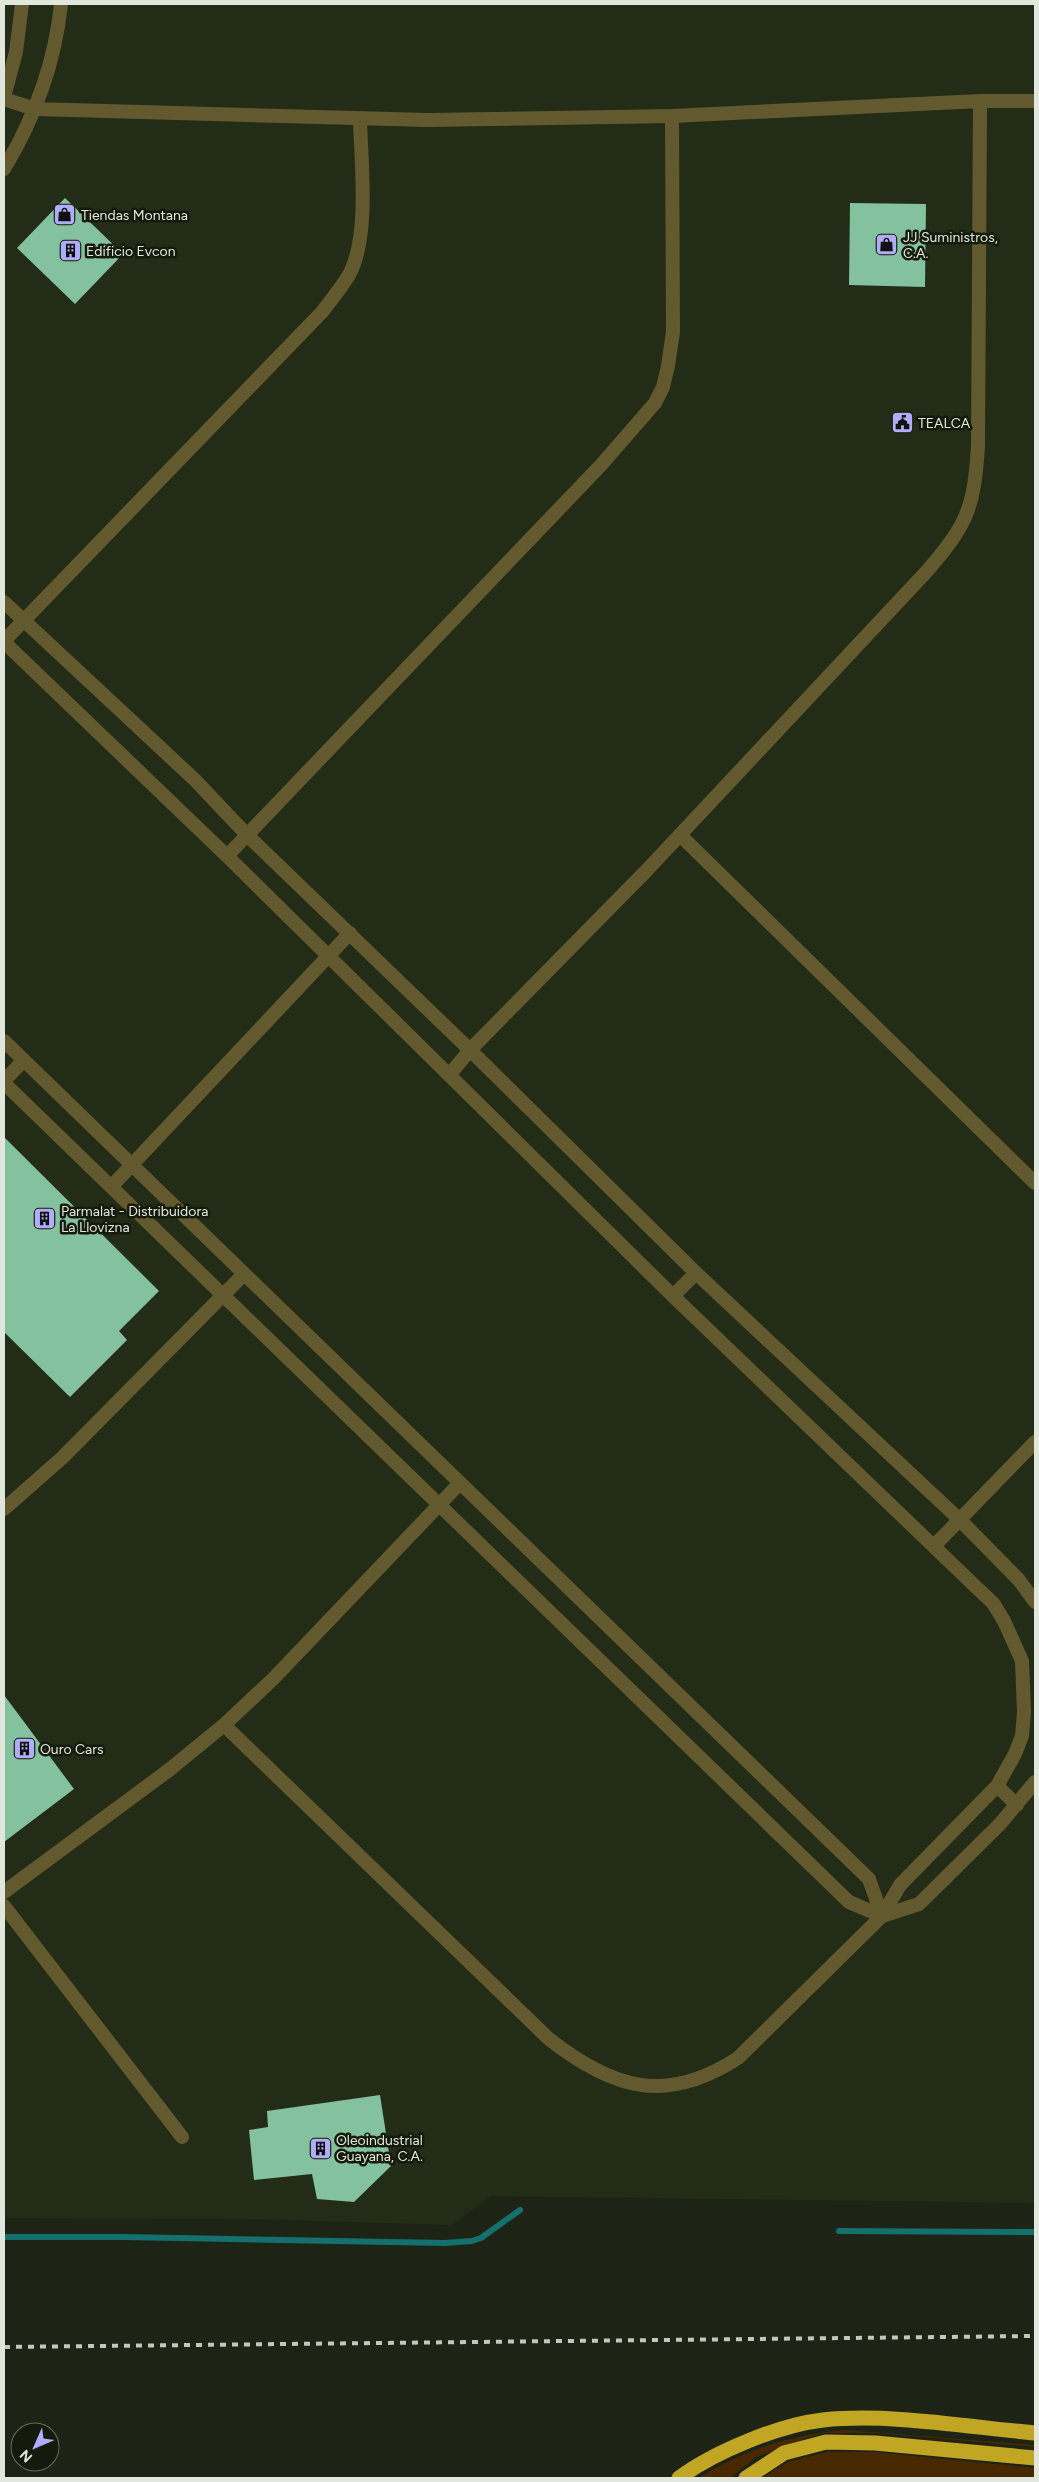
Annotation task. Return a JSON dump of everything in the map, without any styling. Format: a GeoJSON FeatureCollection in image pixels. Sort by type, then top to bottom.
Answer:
{"type":"FeatureCollection","features":[{"type":"Feature","properties":{"kind":"highway"},"geometry":{"type":"LineString","coordinates":[[679,2478],[725,2452],[777,2431],[821,2420],[878,2420],[1035,2434]]}},
{"type":"Feature","properties":{"kind":"highway"},"geometry":{"type":"LineString","coordinates":[[746,2478],[784,2453],[826,2442],[875,2443],[1035,2458]]}},
{"type":"Feature","properties":{"kind":"street"},"geometry":{"type":"LineString","coordinates":[[22,4],[16,52],[4,98],[35,109],[427,120],[672,116],[980,101],[1035,101]]}},
{"type":"Feature","properties":{"kind":"street"},"geometry":{"type":"LineString","coordinates":[[4,169],[35,109],[51,58],[61,4]]}},
{"type":"Feature","properties":{"kind":"street"},"geometry":{"type":"LineString","coordinates":[[450,1074],[470,1050],[680,835],[928,570],[953,540],[971,505],[976,483],[978,446],[980,101]]}},
{"type":"Feature","properties":{"kind":"street"},"geometry":{"type":"LineString","coordinates":[[227,856],[601,465],[655,403],[664,386],[673,332],[672,116]]}},
{"type":"Feature","properties":{"kind":"street"},"geometry":{"type":"LineString","coordinates":[[224,1725],[549,2039],[590,2068],[633,2085],[668,2085],[698,2079],[721,2069],[738,2058],[882,1916],[900,1884],[997,1786],[1015,1754],[1022,1736],[1024,1686],[1022,1661],[1004,1621],[992,1603],[673,1296],[450,1074],[4,641],[322,312],[340,290],[350,273],[362,230],[360,119]]}},
{"type":"Feature","properties":{"kind":"street"},"geometry":{"type":"LineString","coordinates":[[4,602],[196,780],[247,835],[470,1050],[696,1273],[960,1520],[1019,1580],[1035,1602]]}},
{"type":"Feature","properties":{"kind":"street"},"geometry":{"type":"LineString","coordinates":[[680,835],[1035,1183]]}},
{"type":"Feature","properties":{"kind":"street"},"geometry":{"type":"LineString","coordinates":[[111,1187],[350,933]]}},
{"type":"Feature","properties":{"kind":"street"},"geometry":{"type":"LineString","coordinates":[[4,1041],[243,1275],[869,1879],[882,1916]]}},
{"type":"Feature","properties":{"kind":"street"},"geometry":{"type":"LineString","coordinates":[[24,1060],[4,1082],[850,1902],[882,1916],[919,1904],[1017,1805],[1035,1782]]}},
{"type":"Feature","properties":{"kind":"street"},"geometry":{"type":"LineString","coordinates":[[673,1296],[696,1273]]}},
{"type":"Feature","properties":{"kind":"street"},"geometry":{"type":"LineString","coordinates":[[4,1509],[62,1457],[243,1275]]}},
{"type":"Feature","properties":{"kind":"street"},"geometry":{"type":"LineString","coordinates":[[934,1546],[1035,1442]]}},
{"type":"Feature","properties":{"kind":"street"},"geometry":{"type":"LineString","coordinates":[[4,1892],[169,1770],[224,1725],[280,1672],[459,1484]]}},
{"type":"Feature","properties":{"kind":"street"},"geometry":{"type":"LineString","coordinates":[[997,1786],[1017,1805]]}},
{"type":"Feature","properties":{"kind":"street"},"geometry":{"type":"LineString","coordinates":[[4,1906],[182,2137]]}},
{"type":"Feature","properties":{"kind":"shaded area"},"geometry":{"type":"Polygon","coordinates":[[[4,4],[1035,4],[1035,2203],[491,2196],[452,2225],[253,2219],[4,2218],[4,4]]]}},
{"type":"Feature","properties":{"kind":"shaded area"},"geometry":{"type":"Polygon","coordinates":[[[846,2430],[1035,2445],[1035,2447],[876,2433],[824,2433],[756,2457],[730,2478],[699,2478],[733,2459],[770,2445],[808,2435],[846,2430]]]}},
{"type":"Feature","properties":{"kind":"shaded area"},"geometry":{"type":"Polygon","coordinates":[[[827,2452],[874,2452],[1035,2468],[1035,2478],[762,2478],[788,2462],[827,2452]]]}},
{"type":"Feature","properties":{"kind":"building","name":"Edificio Evcon"},"geometry":{"type":"Polygon","coordinates":[[[65,198],[123,254],[75,304],[17,248],[65,198]]]}},
{"type":"Feature","properties":{"kind":"building","name":"JJ Suministros, C.A."},"geometry":{"type":"Polygon","coordinates":[[[850,203],[926,204],[925,287],[849,285],[850,203]]]}},
{"type":"Feature","properties":{"kind":"building","name":"Parmalat - Distribuidora La Llovizna"},"geometry":{"type":"Polygon","coordinates":[[[4,1137],[159,1291],[119,1331],[127,1340],[70,1397],[4,1332],[4,1137]]]}},
{"type":"Feature","properties":{"kind":"building","name":"Ouro Cars"},"geometry":{"type":"Polygon","coordinates":[[[4,1695],[74,1789],[4,1842],[4,1695]]]}},
{"type":"Feature","properties":{"kind":"building","name":"Oleoindustrial Guayana, C.A."},"geometry":{"type":"Polygon","coordinates":[[[380,2095],[391,2166],[354,2202],[317,2199],[312,2174],[254,2180],[249,2130],[268,2127],[267,2111],[380,2095]]]}},
{"type":"Feature","properties":{"kind":"waterway"},"geometry":{"type":"LineString","coordinates":[[4,2237],[124,2237],[445,2243],[472,2241],[481,2238],[520,2210]]}},
{"type":"Feature","properties":{"kind":"waterway"},"geometry":{"type":"LineString","coordinates":[[839,2231],[1035,2232]]}},
{"type":"Feature","properties":{"kind":"railway"},"geometry":{"type":"LineString","coordinates":[[4,2347],[1035,2336]]}},
{"type":"Feature","properties":{"kind":"place","name":"Tiendas Montana"},"geometry":{"type":"Point","coordinates":[65,215]}},
{"type":"Feature","properties":{"kind":"place","name":"JJ Suministros, C.A."},"geometry":{"type":"Point","coordinates":[887,245]}},
{"type":"Feature","properties":{"kind":"place","name":"Edificio Evcon"},"geometry":{"type":"Point","coordinates":[70,251]}},
{"type":"Feature","properties":{"kind":"place","name":"TEALCA"},"geometry":{"type":"Point","coordinates":[902,423]}},
{"type":"Feature","properties":{"kind":"place","name":"Parmalat - Distribuidora La Llovizna"},"geometry":{"type":"Point","coordinates":[45,1219]}},
{"type":"Feature","properties":{"kind":"place","name":"Ouro Cars"},"geometry":{"type":"Point","coordinates":[24,1749]}},
{"type":"Feature","properties":{"kind":"place","name":"Oleoindustrial Guayana, C.A."},"geometry":{"type":"Point","coordinates":[320,2148]}}]}
